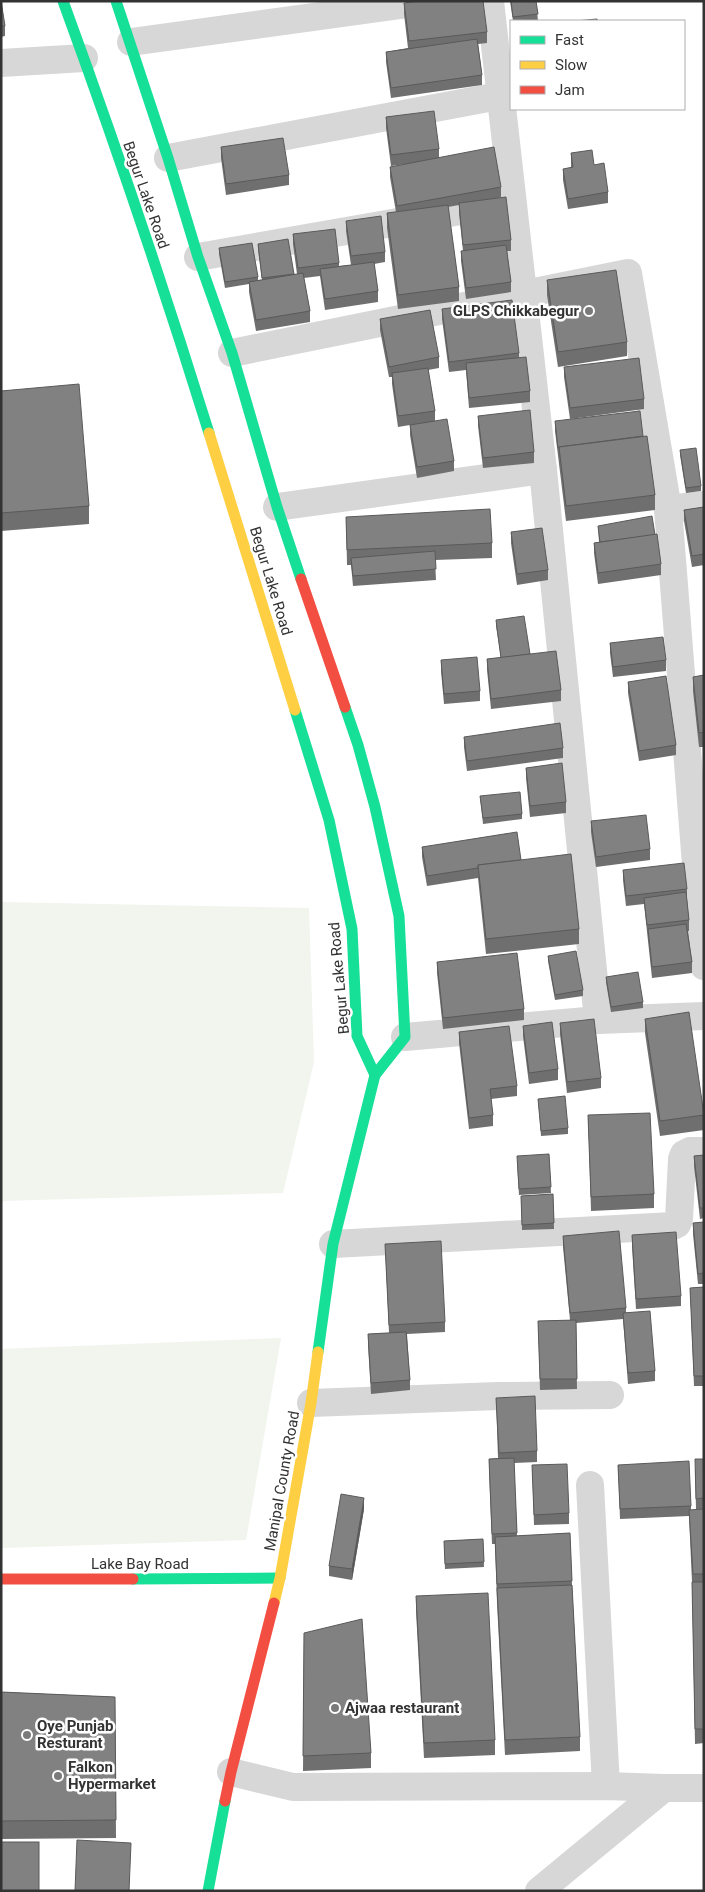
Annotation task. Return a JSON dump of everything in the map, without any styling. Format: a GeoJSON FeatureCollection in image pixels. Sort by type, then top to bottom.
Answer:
{"type":"FeatureCollection","features":[{"type":"Feature","properties":{"kind":"main road","name":"Begur Lake Road"},"geometry":{"type":"LineString","coordinates":[[64,1],[233,494],[329,820],[352,929],[358,1036],[375,1075]]}},
{"type":"Feature","properties":{"kind":"main road","name":"Begur Lake Road"},"geometry":{"type":"LineString","coordinates":[[116,1],[131,42],[198,257],[232,353],[269,491],[358,745],[375,806],[399,916],[405,1037]]}},
{"type":"Feature","properties":{"kind":"main road"},"geometry":{"type":"LineString","coordinates":[[375,1075],[405,1037]]}},
{"type":"Feature","properties":{"kind":"main road","name":"Manipal County Road"},"geometry":{"type":"LineString","coordinates":[[208,1891],[231,1772],[280,1578],[311,1403],[333,1244],[375,1075]]}},
{"type":"Feature","properties":{"kind":"main road","name":"Lake Bay Road"},"geometry":{"type":"LineString","coordinates":[[1,1579],[280,1578]]}},
{"type":"Feature","properties":{"kind":"street"},"geometry":{"type":"LineString","coordinates":[[131,42],[430,1]]}},
{"type":"Feature","properties":{"kind":"street"},"geometry":{"type":"LineString","coordinates":[[490,1],[499,96],[524,294],[543,470],[598,1020]]}},
{"type":"Feature","properties":{"kind":"street"},"geometry":{"type":"LineString","coordinates":[[1,63],[84,58]]}},
{"type":"Feature","properties":{"kind":"street"},"geometry":{"type":"LineString","coordinates":[[168,158],[499,96]]}},
{"type":"Feature","properties":{"kind":"street"},"geometry":{"type":"LineString","coordinates":[[198,257],[511,202]]}},
{"type":"Feature","properties":{"kind":"street"},"geometry":{"type":"LineString","coordinates":[[232,353],[628,273],[668,509],[704,966]]}},
{"type":"Feature","properties":{"kind":"street"},"geometry":{"type":"LineString","coordinates":[[269,491],[543,470]]}},
{"type":"Feature","properties":{"kind":"street"},"geometry":{"type":"LineString","coordinates":[[668,509],[704,505]]}},
{"type":"Feature","properties":{"kind":"street"},"geometry":{"type":"LineString","coordinates":[[405,1037],[598,1020],[704,1016]]}},
{"type":"Feature","properties":{"kind":"street"},"geometry":{"type":"LineString","coordinates":[[333,1244],[673,1226],[677,1224],[679,1219],[682,1159],[684,1154],[690,1151],[704,1152]]}},
{"type":"Feature","properties":{"kind":"street"},"geometry":{"type":"LineString","coordinates":[[311,1403],[498,1396],[610,1395]]}},
{"type":"Feature","properties":{"kind":"street"},"geometry":{"type":"LineString","coordinates":[[590,1485],[606,1786]]}},
{"type":"Feature","properties":{"kind":"street"},"geometry":{"type":"LineString","coordinates":[[231,1772],[292,1788],[606,1786],[704,1788]]}},
{"type":"Feature","properties":{"kind":"street"},"geometry":{"type":"LineString","coordinates":[[539,1891],[664,1788]]}},
{"type":"Feature","properties":{"kind":"shaded area"},"geometry":{"type":"Polygon","coordinates":[[[1,902],[309,908],[314,1062],[283,1193],[1,1201],[1,902]]]}},
{"type":"Feature","properties":{"kind":"shaded area"},"geometry":{"type":"Polygon","coordinates":[[[281,1338],[246,1540],[1,1548],[1,1349],[281,1338]]]}},
{"type":"Feature","properties":{"kind":"building"},"geometry":{"type":"Polygon","coordinates":[[[1,1],[5,26],[1,26],[1,1]]]}},
{"type":"Feature","properties":{"kind":"building"},"geometry":{"type":"Polygon","coordinates":[[[420,1],[483,1],[487,32],[409,41],[404,3],[420,1]]]}},
{"type":"Feature","properties":{"kind":"building"},"geometry":{"type":"Polygon","coordinates":[[[511,1],[536,1],[538,14],[513,17],[511,1]]]}},
{"type":"Feature","properties":{"kind":"building"},"geometry":{"type":"Polygon","coordinates":[[[477,39],[482,75],[391,88],[386,52],[477,39]]]}},
{"type":"Feature","properties":{"kind":"building"},"geometry":{"type":"Polygon","coordinates":[[[434,111],[439,149],[391,155],[386,117],[434,111]]]}},
{"type":"Feature","properties":{"kind":"building"},"geometry":{"type":"Polygon","coordinates":[[[283,138],[289,175],[226,184],[221,147],[283,138]]]}},
{"type":"Feature","properties":{"kind":"building"},"geometry":{"type":"Polygon","coordinates":[[[494,147],[501,187],[397,206],[390,167],[494,147]]]}},
{"type":"Feature","properties":{"kind":"building"},"geometry":{"type":"Polygon","coordinates":[[[592,150],[594,165],[604,163],[608,192],[568,199],[563,169],[573,167],[571,153],[592,150]]]}},
{"type":"Feature","properties":{"kind":"building"},"geometry":{"type":"Polygon","coordinates":[[[506,197],[511,240],[463,245],[459,203],[506,197]]]}},
{"type":"Feature","properties":{"kind":"building"},"geometry":{"type":"Polygon","coordinates":[[[448,205],[459,287],[398,295],[387,213],[448,205]]]}},
{"type":"Feature","properties":{"kind":"building"},"geometry":{"type":"Polygon","coordinates":[[[381,216],[385,252],[351,256],[346,221],[381,216]]]}},
{"type":"Feature","properties":{"kind":"building"},"geometry":{"type":"Polygon","coordinates":[[[335,229],[339,263],[298,268],[293,234],[335,229]]]}},
{"type":"Feature","properties":{"kind":"building"},"geometry":{"type":"Polygon","coordinates":[[[288,239],[294,274],[262,278],[258,244],[288,239]]]}},
{"type":"Feature","properties":{"kind":"building"},"geometry":{"type":"Polygon","coordinates":[[[252,243],[258,277],[225,282],[219,248],[252,243]]]}},
{"type":"Feature","properties":{"kind":"building"},"geometry":{"type":"Polygon","coordinates":[[[506,245],[511,282],[466,288],[461,251],[506,245]]]}},
{"type":"Feature","properties":{"kind":"building"},"geometry":{"type":"Polygon","coordinates":[[[374,262],[378,291],[325,299],[320,269],[374,262]]]}},
{"type":"Feature","properties":{"kind":"building"},"geometry":{"type":"Polygon","coordinates":[[[616,270],[627,342],[558,352],[547,280],[616,270]]]}},
{"type":"Feature","properties":{"kind":"building"},"geometry":{"type":"Polygon","coordinates":[[[303,273],[310,311],[256,320],[249,282],[303,273]]]}},
{"type":"Feature","properties":{"kind":"building"},"geometry":{"type":"Polygon","coordinates":[[[512,300],[519,353],[449,362],[442,309],[512,300]]]}},
{"type":"Feature","properties":{"kind":"building"},"geometry":{"type":"Polygon","coordinates":[[[430,310],[439,357],[389,367],[380,319],[430,310]]]}},
{"type":"Feature","properties":{"kind":"building"},"geometry":{"type":"Polygon","coordinates":[[[526,357],[530,391],[469,398],[466,363],[526,357]]]}},
{"type":"Feature","properties":{"kind":"building"},"geometry":{"type":"Polygon","coordinates":[[[639,358],[644,399],[570,408],[564,367],[639,358]]]}},
{"type":"Feature","properties":{"kind":"building"},"geometry":{"type":"Polygon","coordinates":[[[428,368],[435,411],[398,416],[392,373],[428,368]]]}},
{"type":"Feature","properties":{"kind":"building"},"geometry":{"type":"Polygon","coordinates":[[[79,384],[89,506],[1,513],[1,391],[79,384]]]}},
{"type":"Feature","properties":{"kind":"building"},"geometry":{"type":"Polygon","coordinates":[[[530,410],[534,452],[483,458],[478,416],[530,410]]]}},
{"type":"Feature","properties":{"kind":"building"},"geometry":{"type":"Polygon","coordinates":[[[640,411],[643,436],[558,448],[555,421],[640,411]]]}},
{"type":"Feature","properties":{"kind":"building"},"geometry":{"type":"Polygon","coordinates":[[[447,419],[454,461],[417,467],[410,425],[447,419]]]}},
{"type":"Feature","properties":{"kind":"building"},"geometry":{"type":"Polygon","coordinates":[[[647,436],[655,495],[566,506],[559,447],[647,436]]]}},
{"type":"Feature","properties":{"kind":"building"},"geometry":{"type":"Polygon","coordinates":[[[696,448],[701,486],[686,488],[680,450],[696,448]]]}},
{"type":"Feature","properties":{"kind":"building"},"geometry":{"type":"Polygon","coordinates":[[[704,507],[704,554],[692,556],[684,510],[704,507]]]}},
{"type":"Feature","properties":{"kind":"building"},"geometry":{"type":"Polygon","coordinates":[[[490,509],[492,543],[347,550],[346,517],[490,509]]]}},
{"type":"Feature","properties":{"kind":"building"},"geometry":{"type":"Polygon","coordinates":[[[652,516],[655,535],[600,542],[598,526],[652,516]]]}},
{"type":"Feature","properties":{"kind":"building"},"geometry":{"type":"Polygon","coordinates":[[[542,528],[548,570],[517,574],[511,532],[542,528]]]}},
{"type":"Feature","properties":{"kind":"building"},"geometry":{"type":"Polygon","coordinates":[[[657,534],[661,564],[598,573],[594,543],[657,534]]]}},
{"type":"Feature","properties":{"kind":"building"},"geometry":{"type":"Polygon","coordinates":[[[435,551],[436,569],[353,576],[351,558],[435,551]]]}},
{"type":"Feature","properties":{"kind":"building"},"geometry":{"type":"Polygon","coordinates":[[[524,616],[530,654],[501,658],[496,620],[524,616]]]}},
{"type":"Feature","properties":{"kind":"building"},"geometry":{"type":"Polygon","coordinates":[[[663,637],[666,660],[613,667],[610,643],[663,637]]]}},
{"type":"Feature","properties":{"kind":"building"},"geometry":{"type":"Polygon","coordinates":[[[556,651],[561,690],[491,699],[487,659],[556,651]]]}},
{"type":"Feature","properties":{"kind":"building"},"geometry":{"type":"Polygon","coordinates":[[[477,657],[480,691],[444,694],[441,660],[477,657]]]}},
{"type":"Feature","properties":{"kind":"building"},"geometry":{"type":"Polygon","coordinates":[[[704,675],[704,732],[699,733],[693,677],[704,675]]]}},
{"type":"Feature","properties":{"kind":"building"},"geometry":{"type":"Polygon","coordinates":[[[666,676],[676,745],[639,751],[628,682],[666,676]]]}},
{"type":"Feature","properties":{"kind":"building"},"geometry":{"type":"Polygon","coordinates":[[[560,723],[563,748],[467,761],[464,737],[560,723]]]}},
{"type":"Feature","properties":{"kind":"building"},"geometry":{"type":"Polygon","coordinates":[[[562,763],[566,802],[530,806],[526,768],[562,763]]]}},
{"type":"Feature","properties":{"kind":"building"},"geometry":{"type":"Polygon","coordinates":[[[520,792],[522,814],[483,818],[480,796],[520,792]]]}},
{"type":"Feature","properties":{"kind":"building"},"geometry":{"type":"Polygon","coordinates":[[[646,815],[650,849],[596,857],[591,821],[646,815]]]}},
{"type":"Feature","properties":{"kind":"building"},"geometry":{"type":"Polygon","coordinates":[[[517,832],[521,860],[478,865],[478,868],[427,876],[422,847],[517,832]]]}},
{"type":"Feature","properties":{"kind":"building"},"geometry":{"type":"Polygon","coordinates":[[[571,854],[579,929],[486,939],[478,865],[571,854]]]}},
{"type":"Feature","properties":{"kind":"building"},"geometry":{"type":"Polygon","coordinates":[[[684,863],[687,889],[626,896],[623,870],[684,863]]]}},
{"type":"Feature","properties":{"kind":"building"},"geometry":{"type":"Polygon","coordinates":[[[686,892],[689,920],[647,925],[644,898],[686,892]]]}},
{"type":"Feature","properties":{"kind":"building"},"geometry":{"type":"Polygon","coordinates":[[[686,924],[692,962],[652,967],[648,929],[686,924]]]}},
{"type":"Feature","properties":{"kind":"building"},"geometry":{"type":"Polygon","coordinates":[[[576,951],[583,990],[555,995],[548,956],[576,951]]]}},
{"type":"Feature","properties":{"kind":"building"},"geometry":{"type":"Polygon","coordinates":[[[517,953],[524,1009],[443,1018],[437,962],[517,953]]]}},
{"type":"Feature","properties":{"kind":"building"},"geometry":{"type":"Polygon","coordinates":[[[638,972],[643,1002],[611,1007],[606,977],[638,972]]]}},
{"type":"Feature","properties":{"kind":"building"},"geometry":{"type":"Polygon","coordinates":[[[689,1012],[704,1115],[660,1121],[645,1019],[689,1012]]]}},
{"type":"Feature","properties":{"kind":"building"},"geometry":{"type":"Polygon","coordinates":[[[594,1019],[601,1078],[567,1082],[560,1023],[594,1019]]]}},
{"type":"Feature","properties":{"kind":"building"},"geometry":{"type":"Polygon","coordinates":[[[552,1022],[558,1069],[529,1073],[523,1026],[552,1022]]]}},
{"type":"Feature","properties":{"kind":"building"},"geometry":{"type":"Polygon","coordinates":[[[509,1026],[517,1086],[490,1089],[493,1115],[469,1118],[459,1032],[509,1026]]]}},
{"type":"Feature","properties":{"kind":"building"},"geometry":{"type":"Polygon","coordinates":[[[565,1096],[568,1128],[541,1131],[538,1099],[565,1096]]]}},
{"type":"Feature","properties":{"kind":"building"},"geometry":{"type":"Polygon","coordinates":[[[650,1113],[654,1194],[591,1197],[588,1115],[650,1113]]]}},
{"type":"Feature","properties":{"kind":"building"},"geometry":{"type":"Polygon","coordinates":[[[549,1154],[551,1187],[519,1189],[517,1156],[549,1154]]]}},
{"type":"Feature","properties":{"kind":"building"},"geometry":{"type":"Polygon","coordinates":[[[704,1155],[704,1208],[700,1208],[694,1156],[704,1155]]]}},
{"type":"Feature","properties":{"kind":"building"},"geometry":{"type":"Polygon","coordinates":[[[553,1194],[554,1223],[522,1225],[521,1196],[553,1194]]]}},
{"type":"Feature","properties":{"kind":"building"},"geometry":{"type":"Polygon","coordinates":[[[704,1222],[704,1273],[698,1274],[693,1223],[704,1222]]]}},
{"type":"Feature","properties":{"kind":"building"},"geometry":{"type":"Polygon","coordinates":[[[619,1231],[626,1308],[570,1313],[563,1236],[619,1231]]]}},
{"type":"Feature","properties":{"kind":"building"},"geometry":{"type":"Polygon","coordinates":[[[676,1232],[681,1296],[636,1299],[632,1235],[676,1232]]]}},
{"type":"Feature","properties":{"kind":"building"},"geometry":{"type":"Polygon","coordinates":[[[441,1241],[445,1322],[389,1325],[385,1244],[441,1241]]]}},
{"type":"Feature","properties":{"kind":"building"},"geometry":{"type":"Polygon","coordinates":[[[704,1287],[704,1376],[694,1376],[690,1288],[704,1287]]]}},
{"type":"Feature","properties":{"kind":"building"},"geometry":{"type":"Polygon","coordinates":[[[650,1311],[655,1371],[628,1373],[623,1313],[650,1311]]]}},
{"type":"Feature","properties":{"kind":"building"},"geometry":{"type":"Polygon","coordinates":[[[576,1320],[577,1379],[540,1379],[538,1321],[576,1320]]]}},
{"type":"Feature","properties":{"kind":"building"},"geometry":{"type":"Polygon","coordinates":[[[406,1332],[410,1380],[371,1383],[368,1334],[406,1332]]]}},
{"type":"Feature","properties":{"kind":"building"},"geometry":{"type":"Polygon","coordinates":[[[535,1396],[537,1451],[499,1453],[496,1398],[535,1396]]]}},
{"type":"Feature","properties":{"kind":"building"},"geometry":{"type":"Polygon","coordinates":[[[514,1458],[517,1533],[492,1534],[489,1459],[514,1458]]]}},
{"type":"Feature","properties":{"kind":"building"},"geometry":{"type":"Polygon","coordinates":[[[695,1459],[704,1459],[704,1498],[696,1499],[695,1459]]]}},
{"type":"Feature","properties":{"kind":"building"},"geometry":{"type":"Polygon","coordinates":[[[689,1461],[691,1506],[620,1509],[618,1465],[689,1461]]]}},
{"type":"Feature","properties":{"kind":"building"},"geometry":{"type":"Polygon","coordinates":[[[567,1464],[569,1513],[534,1515],[532,1465],[567,1464]]]}},
{"type":"Feature","properties":{"kind":"building"},"geometry":{"type":"Polygon","coordinates":[[[341,1494],[364,1498],[352,1569],[329,1566],[341,1494]]]}},
{"type":"Feature","properties":{"kind":"building"},"geometry":{"type":"Polygon","coordinates":[[[704,1509],[704,1574],[693,1574],[689,1510],[704,1509]]]}},
{"type":"Feature","properties":{"kind":"building"},"geometry":{"type":"Polygon","coordinates":[[[570,1533],[572,1581],[497,1584],[495,1537],[570,1533]]]}},
{"type":"Feature","properties":{"kind":"building"},"geometry":{"type":"Polygon","coordinates":[[[483,1539],[484,1562],[445,1564],[444,1541],[483,1539]]]}},
{"type":"Feature","properties":{"kind":"building"},"geometry":{"type":"Polygon","coordinates":[[[692,1582],[704,1582],[704,1729],[695,1729],[692,1582]]]}},
{"type":"Feature","properties":{"kind":"building"},"geometry":{"type":"Polygon","coordinates":[[[572,1585],[580,1737],[505,1740],[497,1588],[572,1585]]]}},
{"type":"Feature","properties":{"kind":"building"},"geometry":{"type":"Polygon","coordinates":[[[488,1593],[495,1740],[424,1743],[416,1596],[488,1593]]]}},
{"type":"Feature","properties":{"kind":"building","name":"Ajwaa restaurant"},"geometry":{"type":"Polygon","coordinates":[[[362,1619],[371,1753],[303,1756],[304,1633],[362,1619]]]}},
{"type":"Feature","properties":{"kind":"building","name":"Falkon Hypermarket"},"geometry":{"type":"Polygon","coordinates":[[[1,1692],[115,1697],[116,1820],[1,1821],[1,1692]]]}},
{"type":"Feature","properties":{"kind":"building"},"geometry":{"type":"Polygon","coordinates":[[[77,1840],[131,1843],[129,1891],[75,1891],[77,1840]]]}},
{"type":"Feature","properties":{"kind":"building"},"geometry":{"type":"Polygon","coordinates":[[[1,1842],[39,1842],[39,1891],[1,1891],[1,1842]]]}},
{"type":"Feature","properties":{"kind":"traffic: fast"},"geometry":{"type":"LineString","coordinates":[[63,1],[139,216],[209,433]]}},
{"type":"Feature","properties":{"kind":"traffic: fast"},"geometry":{"type":"LineString","coordinates":[[116,1],[168,158],[198,257],[232,353],[277,507],[301,579]]}},
{"type":"Feature","properties":{"kind":"traffic: fast"},"geometry":{"type":"LineString","coordinates":[[318,1352],[333,1244],[375,1075],[405,1037],[399,916],[375,807],[358,745],[345,707]]}},
{"type":"Feature","properties":{"kind":"traffic: fast"},"geometry":{"type":"LineString","coordinates":[[295,710],[329,820],[352,929],[357,1036],[375,1075]]}},
{"type":"Feature","properties":{"kind":"traffic: fast"},"geometry":{"type":"LineString","coordinates":[[133,1579],[280,1578]]}},
{"type":"Feature","properties":{"kind":"traffic: fast"},"geometry":{"type":"LineString","coordinates":[[208,1891],[225,1801]]}},
{"type":"Feature","properties":{"kind":"traffic: slow"},"geometry":{"type":"LineString","coordinates":[[209,433],[295,710]]}},
{"type":"Feature","properties":{"kind":"traffic: slow"},"geometry":{"type":"LineString","coordinates":[[274,1603],[311,1403],[318,1352]]}},
{"type":"Feature","properties":{"kind":"traffic: jam"},"geometry":{"type":"LineString","coordinates":[[301,579],[345,707]]}},
{"type":"Feature","properties":{"kind":"traffic: jam"},"geometry":{"type":"LineString","coordinates":[[1,1579],[133,1579]]}},
{"type":"Feature","properties":{"kind":"traffic: jam"},"geometry":{"type":"LineString","coordinates":[[225,1801],[274,1603]]}},
{"type":"Feature","properties":{"kind":"place","name":"GLPS Chikkabegur"},"geometry":{"type":"Point","coordinates":[589,311]}},
{"type":"Feature","properties":{"kind":"place","name":"Ajwaa restaurant"},"geometry":{"type":"Point","coordinates":[335,1708]}},
{"type":"Feature","properties":{"kind":"place","name":"Oye Punjab Resturant"},"geometry":{"type":"Point","coordinates":[27,1735]}},
{"type":"Feature","properties":{"kind":"place","name":"Falkon Hypermarket"},"geometry":{"type":"Point","coordinates":[58,1776]}}]}
